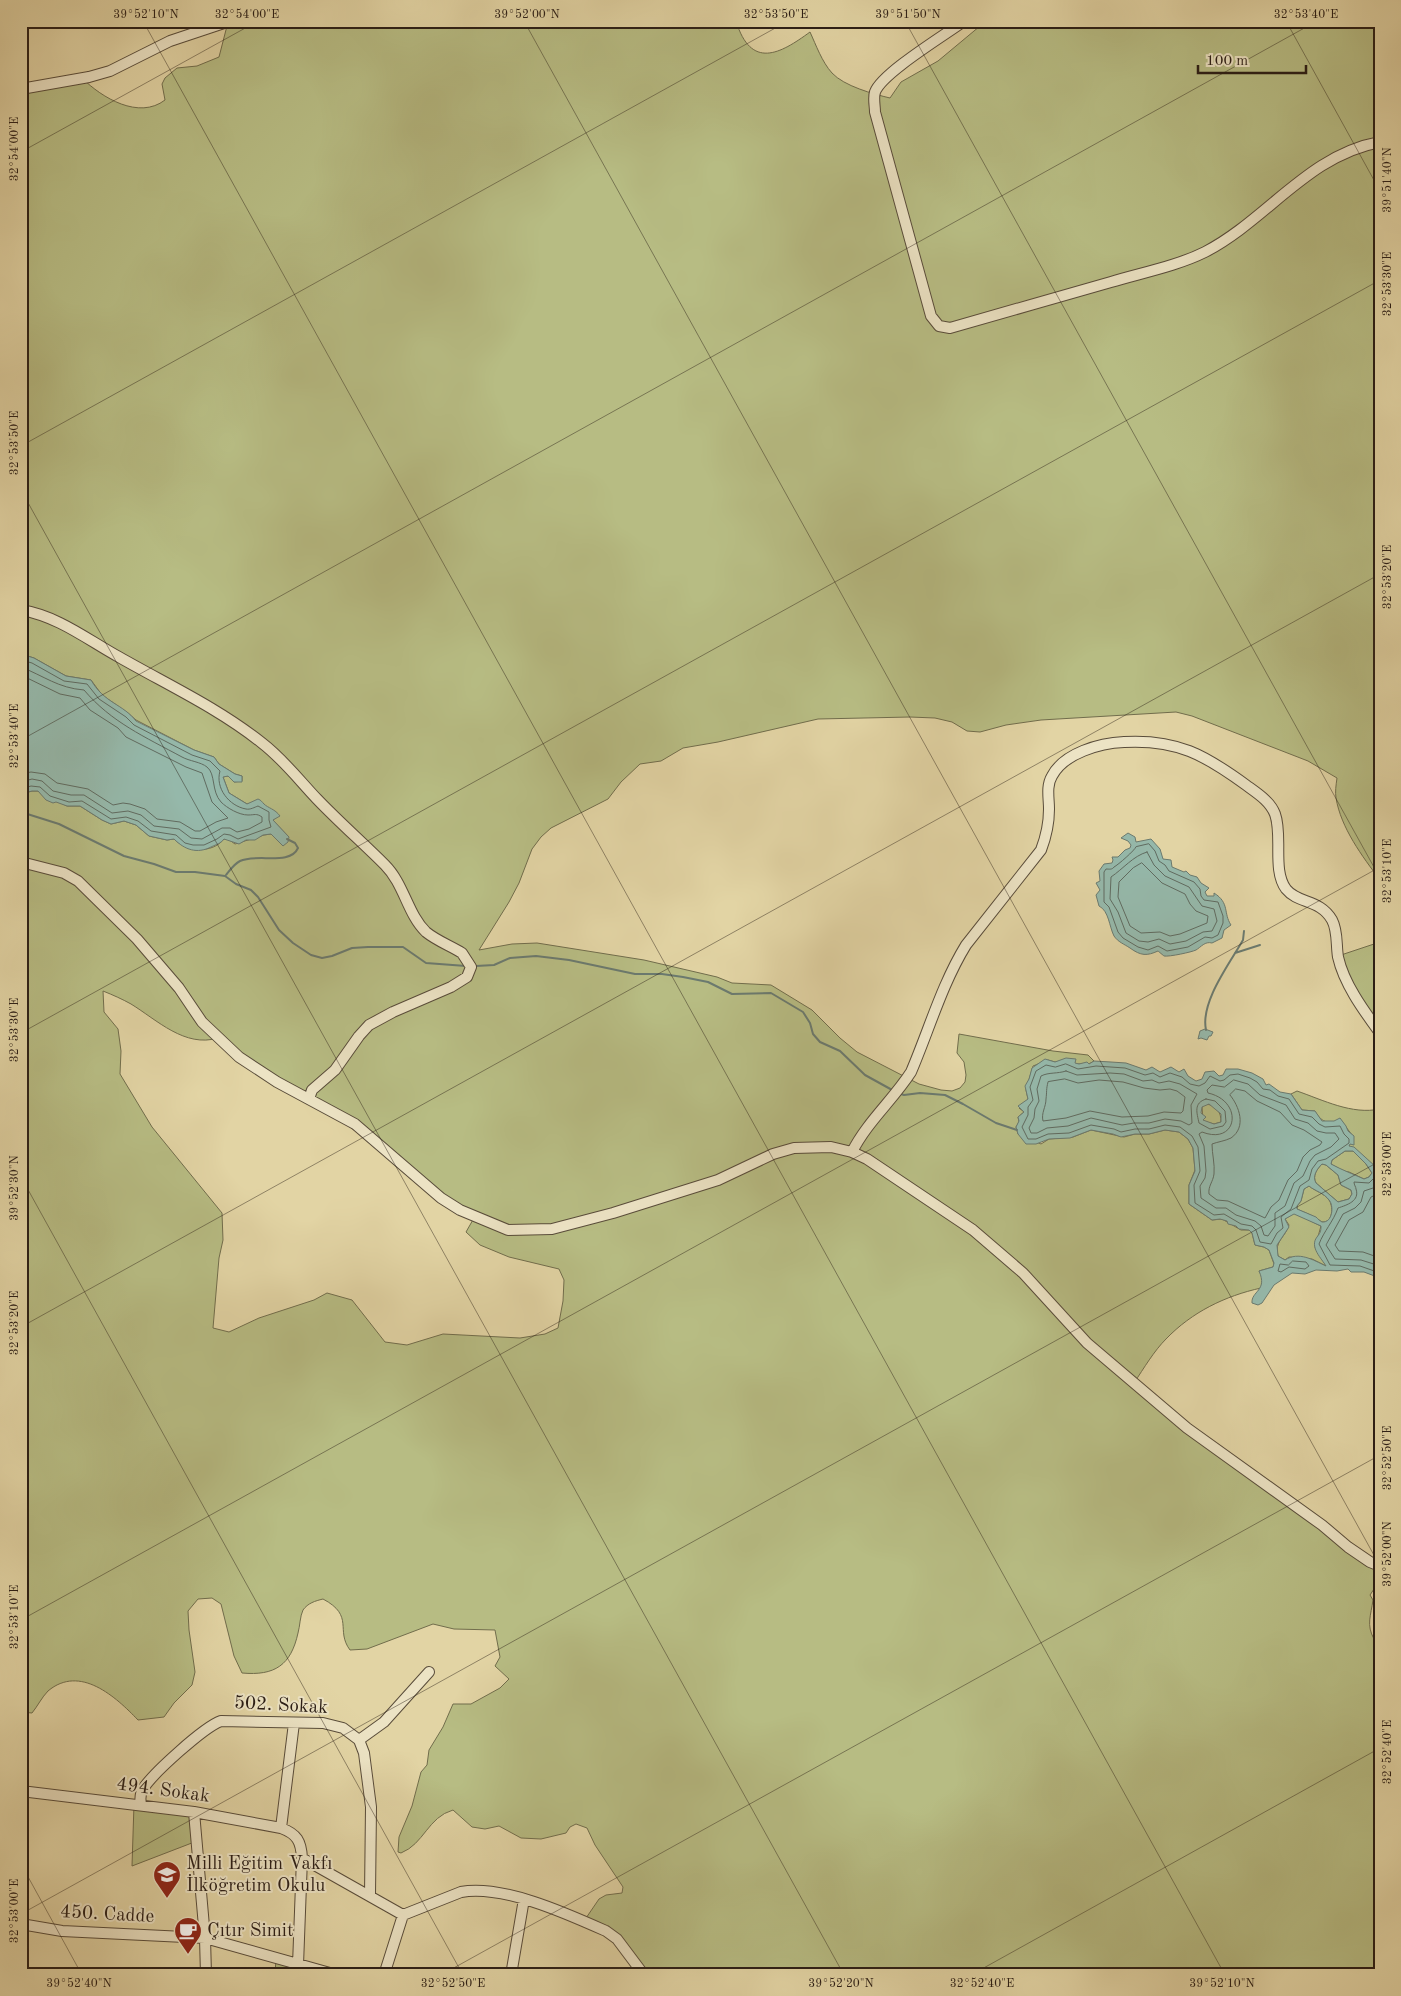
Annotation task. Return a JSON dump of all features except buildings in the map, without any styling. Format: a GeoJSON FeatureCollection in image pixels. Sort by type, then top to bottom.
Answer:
{"type":"FeatureCollection","features":[{"type":"Feature","properties":{"kind":"street"},"geometry":{"type":"LineString","coordinates":[[21,89],[89,77],[110,71],[170,40],[230,21]]}},
{"type":"Feature","properties":{"kind":"street"},"geometry":{"type":"LineString","coordinates":[[964,21],[880,83],[874,94],[875,112],[931,316],[939,326],[950,328],[1159,268],[1204,252],[1240,230],[1306,175],[1331,158],[1363,145],[1380,142]]}},
{"type":"Feature","properties":{"kind":"street"},"geometry":{"type":"LineString","coordinates":[[21,610],[41,615],[60,623],[120,658],[203,702],[262,743],[281,760],[335,818],[386,866],[398,881],[415,916],[426,932],[462,953],[471,967],[467,978],[451,988],[393,1012],[369,1025],[335,1070],[312,1090],[309,1098]]}},
{"type":"Feature","properties":{"kind":"street"},"geometry":{"type":"LineString","coordinates":[[852,1152],[860,1136],[904,1084],[911,1072],[956,961],[981,924],[1041,850],[1047,836],[1050,778],[1058,766],[1069,758],[1113,742],[1132,741],[1170,744],[1192,751],[1220,766],[1264,798],[1275,815],[1278,828],[1279,865],[1286,889],[1325,910],[1333,922],[1337,938],[1338,956],[1344,973],[1380,1033]]}},
{"type":"Feature","properties":{"kind":"street"},"geometry":{"type":"LineString","coordinates":[[21,862],[56,870],[78,881],[137,939],[179,988],[202,1022],[218,1038],[259,1071],[355,1124],[441,1198],[460,1210],[508,1230],[552,1229],[614,1213],[718,1180],[774,1154],[794,1148],[831,1147],[852,1152],[867,1159],[973,1230],[1023,1273],[1088,1343],[1180,1422],[1322,1525],[1348,1547],[1370,1562],[1380,1566]]}},
{"type":"Feature","properties":{"kind":"street"},"geometry":{"type":"LineString","coordinates":[[370,1895],[371,1807],[364,1753],[359,1740],[384,1722],[430,1672]]}},
{"type":"Feature","properties":{"kind":"street","name":"502. Sokak"},"geometry":{"type":"LineString","coordinates":[[141,1804],[140,1796],[147,1783],[211,1724],[221,1721],[294,1722],[334,1725],[352,1734],[359,1740]]}},
{"type":"Feature","properties":{"kind":"street"},"geometry":{"type":"LineString","coordinates":[[281,1828],[294,1722]]}},
{"type":"Feature","properties":{"kind":"street","name":"494. Sokak"},"geometry":{"type":"LineString","coordinates":[[21,1791],[141,1804],[281,1828],[297,1836],[301,1846],[302,1858]]}},
{"type":"Feature","properties":{"kind":"street"},"geometry":{"type":"LineString","coordinates":[[194,1812],[205,1938],[206,1975]]}},
{"type":"Feature","properties":{"kind":"street"},"geometry":{"type":"LineString","coordinates":[[298,1965],[302,1858],[370,1895],[402,1915]]}},
{"type":"Feature","properties":{"kind":"street"},"geometry":{"type":"LineString","coordinates":[[402,1915],[461,1892],[471,1890],[501,1892],[606,1931],[617,1939],[644,1975]]}},
{"type":"Feature","properties":{"kind":"street"},"geometry":{"type":"LineString","coordinates":[[511,1975],[524,1900]]}},
{"type":"Feature","properties":{"kind":"street"},"geometry":{"type":"LineString","coordinates":[[384,1975],[402,1915]]}},
{"type":"Feature","properties":{"kind":"street","name":"450. Cadde"},"geometry":{"type":"LineString","coordinates":[[21,1924],[62,1931],[205,1938],[337,1975]]}},
{"type":"Feature","properties":{"kind":"green space"},"geometry":{"type":"Polygon","coordinates":[[[736,21],[742,36],[758,52],[777,51],[810,32],[825,64],[837,78],[859,89],[890,98],[901,82],[938,61],[986,21],[1380,21],[1380,880],[1359,851],[1342,820],[1336,798],[1337,778],[1308,761],[1192,716],[1176,712],[1041,720],[1006,725],[980,732],[967,731],[952,722],[935,718],[818,719],[683,748],[661,761],[640,764],[621,782],[608,799],[551,828],[541,837],[532,849],[519,883],[509,902],[479,950],[512,944],[537,943],[644,960],[717,977],[732,983],[771,985],[812,1010],[857,1052],[919,1084],[941,1090],[952,1091],[960,1088],[965,1082],[964,1062],[957,1053],[959,1034],[1053,1051],[1088,1055],[1094,1061],[1089,1064],[1075,1064],[1072,1060],[1055,1062],[1048,1060],[1033,1066],[1026,1090],[1028,1099],[1019,1108],[1024,1112],[1018,1117],[1019,1122],[1016,1127],[1018,1134],[1041,1144],[1049,1139],[1073,1137],[1091,1130],[1124,1137],[1165,1130],[1179,1132],[1188,1139],[1193,1148],[1195,1170],[1189,1185],[1189,1204],[1212,1220],[1222,1219],[1241,1230],[1249,1230],[1252,1233],[1255,1245],[1269,1250],[1274,1264],[1273,1267],[1259,1271],[1263,1278],[1261,1288],[1210,1306],[1176,1329],[1157,1349],[1134,1383],[1380,1566],[1380,1580],[1370,1595],[1373,1600],[1370,1629],[1374,1639],[1380,1640],[1380,1975],[644,1975],[627,1951],[584,1921],[599,1899],[606,1895],[622,1893],[623,1887],[595,1845],[587,1828],[576,1824],[570,1827],[566,1833],[541,1839],[521,1838],[499,1826],[485,1829],[472,1827],[453,1810],[438,1818],[409,1849],[401,1853],[398,1852],[399,1837],[412,1806],[421,1772],[427,1765],[429,1750],[443,1727],[453,1704],[471,1704],[500,1688],[509,1679],[495,1666],[500,1657],[495,1630],[454,1629],[433,1624],[367,1649],[350,1650],[344,1636],[342,1617],[339,1611],[323,1599],[309,1604],[303,1610],[295,1644],[286,1661],[280,1666],[264,1673],[242,1673],[234,1656],[221,1604],[212,1598],[198,1599],[188,1611],[195,1672],[192,1685],[174,1703],[164,1717],[138,1720],[119,1702],[97,1687],[85,1682],[72,1681],[60,1684],[48,1691],[32,1713],[21,1712],[21,794],[38,791],[67,806],[80,806],[111,824],[124,821],[136,825],[149,836],[167,840],[174,839],[192,849],[199,850],[213,847],[224,839],[228,839],[235,844],[271,834],[280,842],[289,837],[273,820],[277,817],[267,808],[256,803],[247,804],[229,793],[223,777],[228,776],[234,782],[242,781],[242,776],[219,764],[214,757],[194,750],[136,720],[102,695],[91,680],[66,676],[34,658],[21,654],[21,89],[82,78],[100,93],[121,104],[144,108],[155,106],[165,100],[162,84],[165,78],[177,68],[197,66],[219,57],[228,22],[736,21]],[[103,991],[104,1012],[118,1029],[121,1051],[120,1074],[152,1127],[222,1213],[223,1240],[219,1258],[213,1328],[229,1332],[259,1318],[314,1300],[327,1293],[352,1300],[385,1342],[407,1345],[443,1334],[520,1338],[545,1334],[558,1328],[563,1301],[564,1280],[559,1269],[509,1257],[480,1245],[466,1232],[474,1218],[400,1161],[218,1038],[206,1040],[183,1036],[172,1031],[131,1004],[103,991]]]}},
{"type":"Feature","properties":{"kind":"green space"},"geometry":{"type":"Polygon","coordinates":[[[1380,942],[1380,1059],[1371,1020],[1338,956],[1380,942]]]}},
{"type":"Feature","properties":{"kind":"green space"},"geometry":{"type":"Polygon","coordinates":[[[1297,1091],[1348,1108],[1359,1110],[1380,1109],[1380,1167],[1376,1168],[1349,1147],[1352,1135],[1340,1119],[1329,1122],[1322,1120],[1315,1111],[1302,1110],[1291,1094],[1297,1091]]]}},
{"type":"Feature","properties":{"kind":"green space"},"geometry":{"type":"Polygon","coordinates":[[[1205,1104],[1213,1106],[1218,1110],[1221,1122],[1214,1124],[1203,1121],[1202,1107],[1205,1104]]]}},
{"type":"Feature","properties":{"kind":"green space"},"geometry":{"type":"Polygon","coordinates":[[[1345,1151],[1353,1151],[1366,1164],[1372,1173],[1369,1177],[1364,1179],[1331,1164],[1332,1160],[1345,1151]]]}},
{"type":"Feature","properties":{"kind":"green space"},"geometry":{"type":"Polygon","coordinates":[[[1322,1164],[1338,1175],[1341,1185],[1351,1190],[1352,1194],[1349,1199],[1338,1202],[1316,1183],[1315,1175],[1322,1164]]]}},
{"type":"Feature","properties":{"kind":"green space"},"geometry":{"type":"Polygon","coordinates":[[[1309,1186],[1325,1196],[1330,1202],[1332,1213],[1326,1222],[1322,1222],[1297,1209],[1304,1189],[1309,1186]]]}},
{"type":"Feature","properties":{"kind":"green space"},"geometry":{"type":"Polygon","coordinates":[[[1294,1213],[1321,1226],[1315,1247],[1326,1266],[1312,1259],[1289,1257],[1285,1260],[1278,1256],[1277,1247],[1289,1225],[1285,1219],[1294,1213]]]}},
{"type":"Feature","properties":{"kind":"green space"},"geometry":{"type":"Polygon","coordinates":[[[134,1804],[194,1812],[197,1841],[132,1866],[134,1804]]]}},
{"type":"Feature","properties":{"kind":"green space"},"geometry":{"type":"Polygon","coordinates":[[[276,1958],[337,1975],[275,1975],[276,1958]]]}},
{"type":"Feature","properties":{"kind":"water"},"geometry":{"type":"Polygon","coordinates":[[[21,654],[34,658],[66,676],[91,680],[102,694],[131,715],[136,721],[194,750],[214,757],[219,764],[242,776],[242,782],[234,782],[228,776],[223,777],[229,793],[247,804],[258,799],[261,800],[276,812],[280,816],[273,820],[289,837],[288,842],[283,846],[271,834],[263,835],[255,840],[246,840],[239,844],[224,839],[220,843],[206,849],[191,850],[182,846],[174,839],[167,840],[149,836],[136,825],[124,821],[111,824],[80,806],[53,803],[46,800],[38,791],[21,794],[21,654]]]}},
{"type":"Feature","properties":{"kind":"water"},"geometry":{"type":"Polygon","coordinates":[[[1128,833],[1135,837],[1136,842],[1151,839],[1160,849],[1163,859],[1171,860],[1172,867],[1197,877],[1201,883],[1209,888],[1205,892],[1207,896],[1214,896],[1214,893],[1219,897],[1224,904],[1231,925],[1224,930],[1222,938],[1205,944],[1194,951],[1164,956],[1158,951],[1151,954],[1141,954],[1121,943],[1114,936],[1105,911],[1099,906],[1096,895],[1100,890],[1096,883],[1100,881],[1099,871],[1104,864],[1112,863],[1112,857],[1118,857],[1130,848],[1131,845],[1128,841],[1121,838],[1128,833]]]}},
{"type":"Feature","properties":{"kind":"water"},"geometry":{"type":"Polygon","coordinates":[[[1205,1029],[1213,1032],[1211,1036],[1207,1040],[1198,1039],[1200,1031],[1205,1029]]]}},
{"type":"Feature","properties":{"kind":"water"},"geometry":{"type":"Polygon","coordinates":[[[1066,1058],[1076,1059],[1075,1063],[1079,1064],[1087,1062],[1089,1064],[1094,1061],[1126,1063],[1146,1070],[1152,1067],[1160,1072],[1171,1067],[1179,1072],[1184,1069],[1188,1076],[1196,1081],[1202,1079],[1205,1072],[1214,1071],[1219,1076],[1223,1075],[1226,1069],[1238,1069],[1263,1079],[1266,1085],[1269,1084],[1280,1092],[1291,1094],[1302,1110],[1315,1111],[1322,1121],[1334,1121],[1340,1118],[1348,1131],[1354,1136],[1354,1145],[1350,1144],[1349,1146],[1354,1147],[1376,1167],[1380,1167],[1380,1278],[1364,1272],[1351,1272],[1348,1269],[1337,1271],[1316,1270],[1305,1274],[1292,1273],[1274,1285],[1262,1303],[1258,1305],[1252,1303],[1252,1299],[1262,1283],[1259,1271],[1273,1267],[1274,1263],[1269,1250],[1255,1245],[1252,1233],[1249,1230],[1239,1229],[1220,1219],[1212,1220],[1189,1204],[1189,1185],[1195,1171],[1193,1148],[1188,1139],[1179,1132],[1165,1130],[1121,1137],[1091,1130],[1070,1138],[1049,1139],[1036,1144],[1026,1144],[1018,1134],[1016,1127],[1019,1121],[1018,1117],[1024,1112],[1018,1106],[1028,1099],[1025,1086],[1032,1068],[1045,1059],[1055,1062],[1066,1058]],[[1209,1104],[1202,1107],[1201,1113],[1206,1117],[1203,1120],[1214,1124],[1221,1122],[1221,1114],[1209,1104]],[[1345,1151],[1332,1160],[1331,1164],[1364,1179],[1372,1173],[1353,1151],[1345,1151]],[[1322,1164],[1315,1175],[1316,1183],[1338,1202],[1349,1199],[1352,1194],[1351,1190],[1341,1185],[1338,1175],[1322,1164]],[[1309,1186],[1304,1189],[1297,1209],[1316,1217],[1322,1222],[1326,1222],[1332,1213],[1331,1202],[1309,1186]],[[1294,1214],[1285,1219],[1289,1227],[1277,1245],[1278,1256],[1285,1260],[1295,1256],[1306,1257],[1326,1266],[1314,1245],[1321,1226],[1294,1214]]]}},
{"type":"Feature","properties":{"kind":"waterway"},"geometry":{"type":"LineString","coordinates":[[21,812],[59,824],[124,856],[176,872],[195,872],[225,876],[236,884],[251,890],[258,897],[279,930],[293,943],[311,955],[322,958],[352,948],[403,947],[426,963],[466,966]]}},
{"type":"Feature","properties":{"kind":"waterway"},"geometry":{"type":"LineString","coordinates":[[226,875],[240,861],[255,858],[281,858],[294,853],[298,848],[295,843],[287,839]]}},
{"type":"Feature","properties":{"kind":"waterway"},"geometry":{"type":"LineString","coordinates":[[1206,1030],[1207,1007],[1217,983],[1243,940],[1244,931]]}},
{"type":"Feature","properties":{"kind":"waterway"},"geometry":{"type":"LineString","coordinates":[[1235,953],[1260,945]]}},
{"type":"Feature","properties":{"kind":"waterway"},"geometry":{"type":"LineString","coordinates":[[476,966],[494,965],[510,958],[536,956],[569,960],[635,974],[662,974],[683,977],[708,982],[732,994],[771,993],[803,1012],[810,1023],[813,1034],[820,1042],[840,1051],[865,1075],[894,1091]]}},
{"type":"Feature","properties":{"kind":"waterway"},"geometry":{"type":"LineString","coordinates":[[901,1094],[945,1095],[996,1123],[1017,1130]]}},
{"type":"Feature","properties":{"kind":"place","name":"Milli Eğitim Vakfı İlköğretim Okulu"},"geometry":{"type":"Point","coordinates":[167,1899]}},
{"type":"Feature","properties":{"kind":"place","name":"Çıtır Simit"},"geometry":{"type":"Point","coordinates":[188,1955]}}]}
